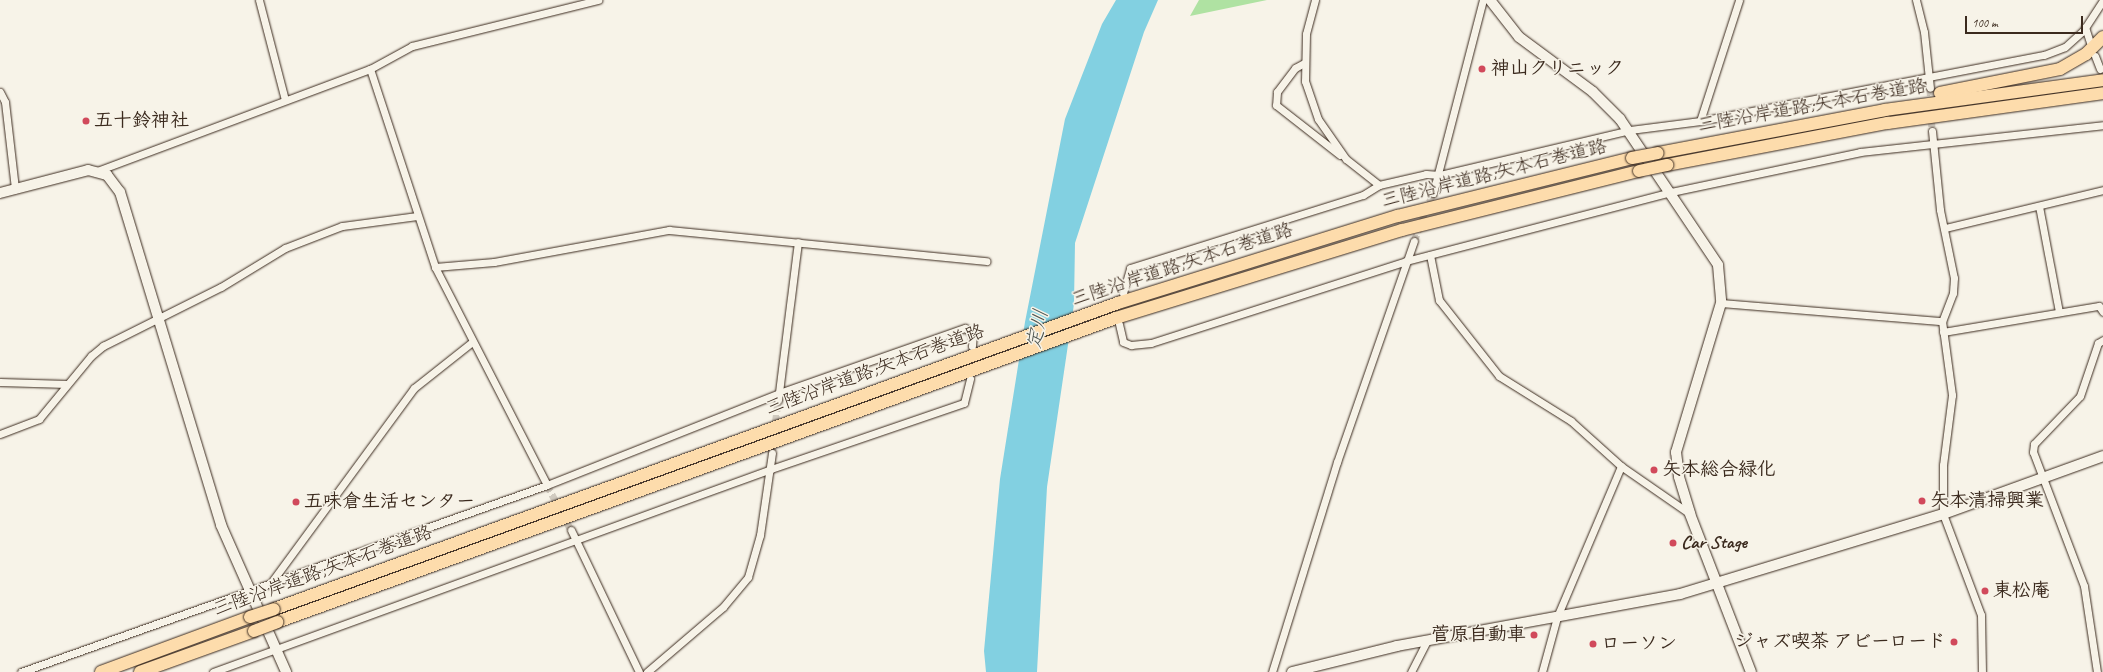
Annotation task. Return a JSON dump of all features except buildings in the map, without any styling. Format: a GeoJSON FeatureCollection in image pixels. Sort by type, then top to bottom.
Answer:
{"type":"FeatureCollection","features":[{"type":"Feature","properties":{"kind":"highway"},"geometry":{"type":"LineString","coordinates":[[1803,124],[2049,72],[2074,62],[2103,37]]}},
{"type":"Feature","properties":{"kind":"highway","name":"三陸沿岸道路;矢本石巻道路"},"geometry":{"type":"LineString","coordinates":[[101,672],[975,349],[1121,298],[1398,216],[1632,158],[1803,124],[2101,75]]}},
{"type":"Feature","properties":{"kind":"highway","name":"三陸沿岸道路;矢本石巻道路"},"geometry":{"type":"LineString","coordinates":[[140,672],[975,368],[1402,230],[1639,171],[1814,136],[2056,99],[2103,94]]}},
{"type":"Feature","properties":{"kind":"highway"},"geometry":{"type":"LineString","coordinates":[[2056,99],[2074,104],[2103,102]]}},
{"type":"Feature","properties":{"kind":"street"},"geometry":{"type":"LineString","coordinates":[[259,0],[285,100]]}},
{"type":"Feature","properties":{"kind":"street"},"geometry":{"type":"LineString","coordinates":[[0,193],[80,171],[97,171],[370,69],[412,46],[598,0]]}},
{"type":"Feature","properties":{"kind":"street"},"geometry":{"type":"LineString","coordinates":[[1315,0],[1306,34],[1304,63],[1305,81],[1318,119],[1346,159]]}},
{"type":"Feature","properties":{"kind":"street"},"geometry":{"type":"LineString","coordinates":[[1433,193],[1440,175],[1483,0]]}},
{"type":"Feature","properties":{"kind":"street"},"geometry":{"type":"LineString","coordinates":[[1490,0],[1518,37],[1593,92],[1630,130],[1718,265],[1721,303],[1676,452],[1679,477],[1690,514],[1718,583],[1751,672]]}},
{"type":"Feature","properties":{"kind":"street"},"geometry":{"type":"LineString","coordinates":[[1700,121],[1739,0]]}},
{"type":"Feature","properties":{"kind":"street"},"geometry":{"type":"LineString","coordinates":[[1916,0],[1930,77],[1930,88]]}},
{"type":"Feature","properties":{"kind":"street"},"geometry":{"type":"LineString","coordinates":[[1121,298],[1130,268],[1363,195],[1379,185],[1426,174],[1440,175],[1630,130],[1700,121],[2044,55],[2065,47],[2085,27],[2103,0]]}},
{"type":"Feature","properties":{"kind":"street"},"geometry":{"type":"LineString","coordinates":[[2085,27],[2090,42]]}},
{"type":"Feature","properties":{"kind":"street"},"geometry":{"type":"LineString","coordinates":[[2095,56],[2101,75]]}},
{"type":"Feature","properties":{"kind":"street"},"geometry":{"type":"LineString","coordinates":[[1304,63],[1295,68],[1277,92],[1276,105],[1379,185]]}},
{"type":"Feature","properties":{"kind":"street"},"geometry":{"type":"LineString","coordinates":[[370,69],[434,267],[471,343],[509,406],[547,485]]}},
{"type":"Feature","properties":{"kind":"street"},"geometry":{"type":"LineString","coordinates":[[0,92],[5,102],[15,189]]}},
{"type":"Feature","properties":{"kind":"street"},"geometry":{"type":"LineString","coordinates":[[1117,321],[1124,342],[1131,346],[1151,343],[1406,261],[1671,192],[1813,161],[2103,125]]}},
{"type":"Feature","properties":{"kind":"street"},"geometry":{"type":"LineString","coordinates":[[1932,131],[1945,228],[1954,278],[1953,293],[1942,321],[1952,395],[1943,465],[1943,514],[1981,615],[1982,672]]}},
{"type":"Feature","properties":{"kind":"street"},"geometry":{"type":"LineString","coordinates":[[97,171],[107,175],[120,192],[160,319],[221,525],[286,672]]}},
{"type":"Feature","properties":{"kind":"street"},"geometry":{"type":"LineString","coordinates":[[1945,228],[2103,190]]}},
{"type":"Feature","properties":{"kind":"street"},"geometry":{"type":"LineString","coordinates":[[2039,206],[2059,312]]}},
{"type":"Feature","properties":{"kind":"street"},"geometry":{"type":"LineString","coordinates":[[0,434],[39,419],[67,384],[104,346],[160,319],[316,234],[360,223],[418,216]]}},
{"type":"Feature","properties":{"kind":"street"},"geometry":{"type":"LineString","coordinates":[[434,267],[494,262],[669,230],[986,260]]}},
{"type":"Feature","properties":{"kind":"street"},"geometry":{"type":"LineString","coordinates":[[1272,672],[1335,470],[1414,241]]}},
{"type":"Feature","properties":{"kind":"street"},"geometry":{"type":"LineString","coordinates":[[779,396],[798,242]]}},
{"type":"Feature","properties":{"kind":"street"},"geometry":{"type":"LineString","coordinates":[[1430,255],[1439,300],[1491,367],[1589,434],[1621,466],[1690,514]]}},
{"type":"Feature","properties":{"kind":"street"},"geometry":{"type":"LineString","coordinates":[[1721,303],[1942,321]]}},
{"type":"Feature","properties":{"kind":"street"},"geometry":{"type":"LineString","coordinates":[[1943,332],[2099,306],[2103,312]]}},
{"type":"Feature","properties":{"kind":"street"},"geometry":{"type":"LineString","coordinates":[[21,672],[31,670],[547,485],[779,396],[965,328],[973,334],[975,349]]}},
{"type":"Feature","properties":{"kind":"street"},"geometry":{"type":"LineString","coordinates":[[2097,672],[2084,586],[2042,481],[2034,444],[2080,396],[2098,343],[2103,340]]}},
{"type":"Feature","properties":{"kind":"street"},"geometry":{"type":"LineString","coordinates":[[270,584],[414,388],[471,343]]}},
{"type":"Feature","properties":{"kind":"street"},"geometry":{"type":"LineString","coordinates":[[213,672],[771,469],[964,403],[970,379]]}},
{"type":"Feature","properties":{"kind":"street"},"geometry":{"type":"LineString","coordinates":[[0,382],[67,384]]}},
{"type":"Feature","properties":{"kind":"street"},"geometry":{"type":"LineString","coordinates":[[647,672],[723,608],[748,577],[760,534],[771,469],[772,453]]}},
{"type":"Feature","properties":{"kind":"street"},"geometry":{"type":"LineString","coordinates":[[1296,671],[1427,641],[1680,594],[1943,514],[2042,481],[2103,456]]}},
{"type":"Feature","properties":{"kind":"street"},"geometry":{"type":"LineString","coordinates":[[1542,672],[1557,618],[1621,466]]}},
{"type":"Feature","properties":{"kind":"street"},"geometry":{"type":"LineString","coordinates":[[570,530],[639,672]]}},
{"type":"Feature","properties":{"kind":"street"},"geometry":{"type":"LineString","coordinates":[[1411,672],[1427,641]]}},
{"type":"Feature","properties":{"kind":"green space"},"geometry":{"type":"Polygon","coordinates":[[[1199,0],[1267,0],[1190,16],[1199,0]]]}},
{"type":"Feature","properties":{"kind":"water","name":"定川"},"geometry":{"type":"Polygon","coordinates":[[[1116,0],[1158,0],[1144,32],[1075,243],[1074,304],[1047,487],[1037,672],[986,672],[984,651],[1000,479],[1025,322],[1065,119],[1102,24],[1116,0]]]}},
{"type":"Feature","properties":{"kind":"tunnel"},"geometry":{"type":"LineString","coordinates":[[1930,88],[1932,131]]}},
{"type":"Feature","properties":{"kind":"tunnel"},"geometry":{"type":"LineString","coordinates":[[1414,241],[1433,193]]}},
{"type":"Feature","properties":{"kind":"tunnel"},"geometry":{"type":"LineString","coordinates":[[772,453],[778,400]]}},
{"type":"Feature","properties":{"kind":"tunnel"},"geometry":{"type":"LineString","coordinates":[[547,485],[571,530]]}},
{"type":"Feature","properties":{"kind":"place","name":"神山クリニック"},"geometry":{"type":"Point","coordinates":[1482,69]}},
{"type":"Feature","properties":{"kind":"place","name":"五十鈴神社"},"geometry":{"type":"Point","coordinates":[86,121]}},
{"type":"Feature","properties":{"kind":"place","name":"矢本総合緑化"},"geometry":{"type":"Point","coordinates":[1654,470]}},
{"type":"Feature","properties":{"kind":"place","name":"矢本清掃興業"},"geometry":{"type":"Point","coordinates":[1922,501]}},
{"type":"Feature","properties":{"kind":"place","name":"五味倉生活センター"},"geometry":{"type":"Point","coordinates":[296,502]}},
{"type":"Feature","properties":{"kind":"place","name":"Car Stage"},"geometry":{"type":"Point","coordinates":[1673,543]}},
{"type":"Feature","properties":{"kind":"place","name":"東松庵"},"geometry":{"type":"Point","coordinates":[1985,591]}},
{"type":"Feature","properties":{"kind":"place","name":"菅原自動車"},"geometry":{"type":"Point","coordinates":[1534,635]}},
{"type":"Feature","properties":{"kind":"place","name":"ジャズ喫茶 アビーロード"},"geometry":{"type":"Point","coordinates":[1954,642]}},
{"type":"Feature","properties":{"kind":"place","name":"ローソン"},"geometry":{"type":"Point","coordinates":[1593,644]}}]}
